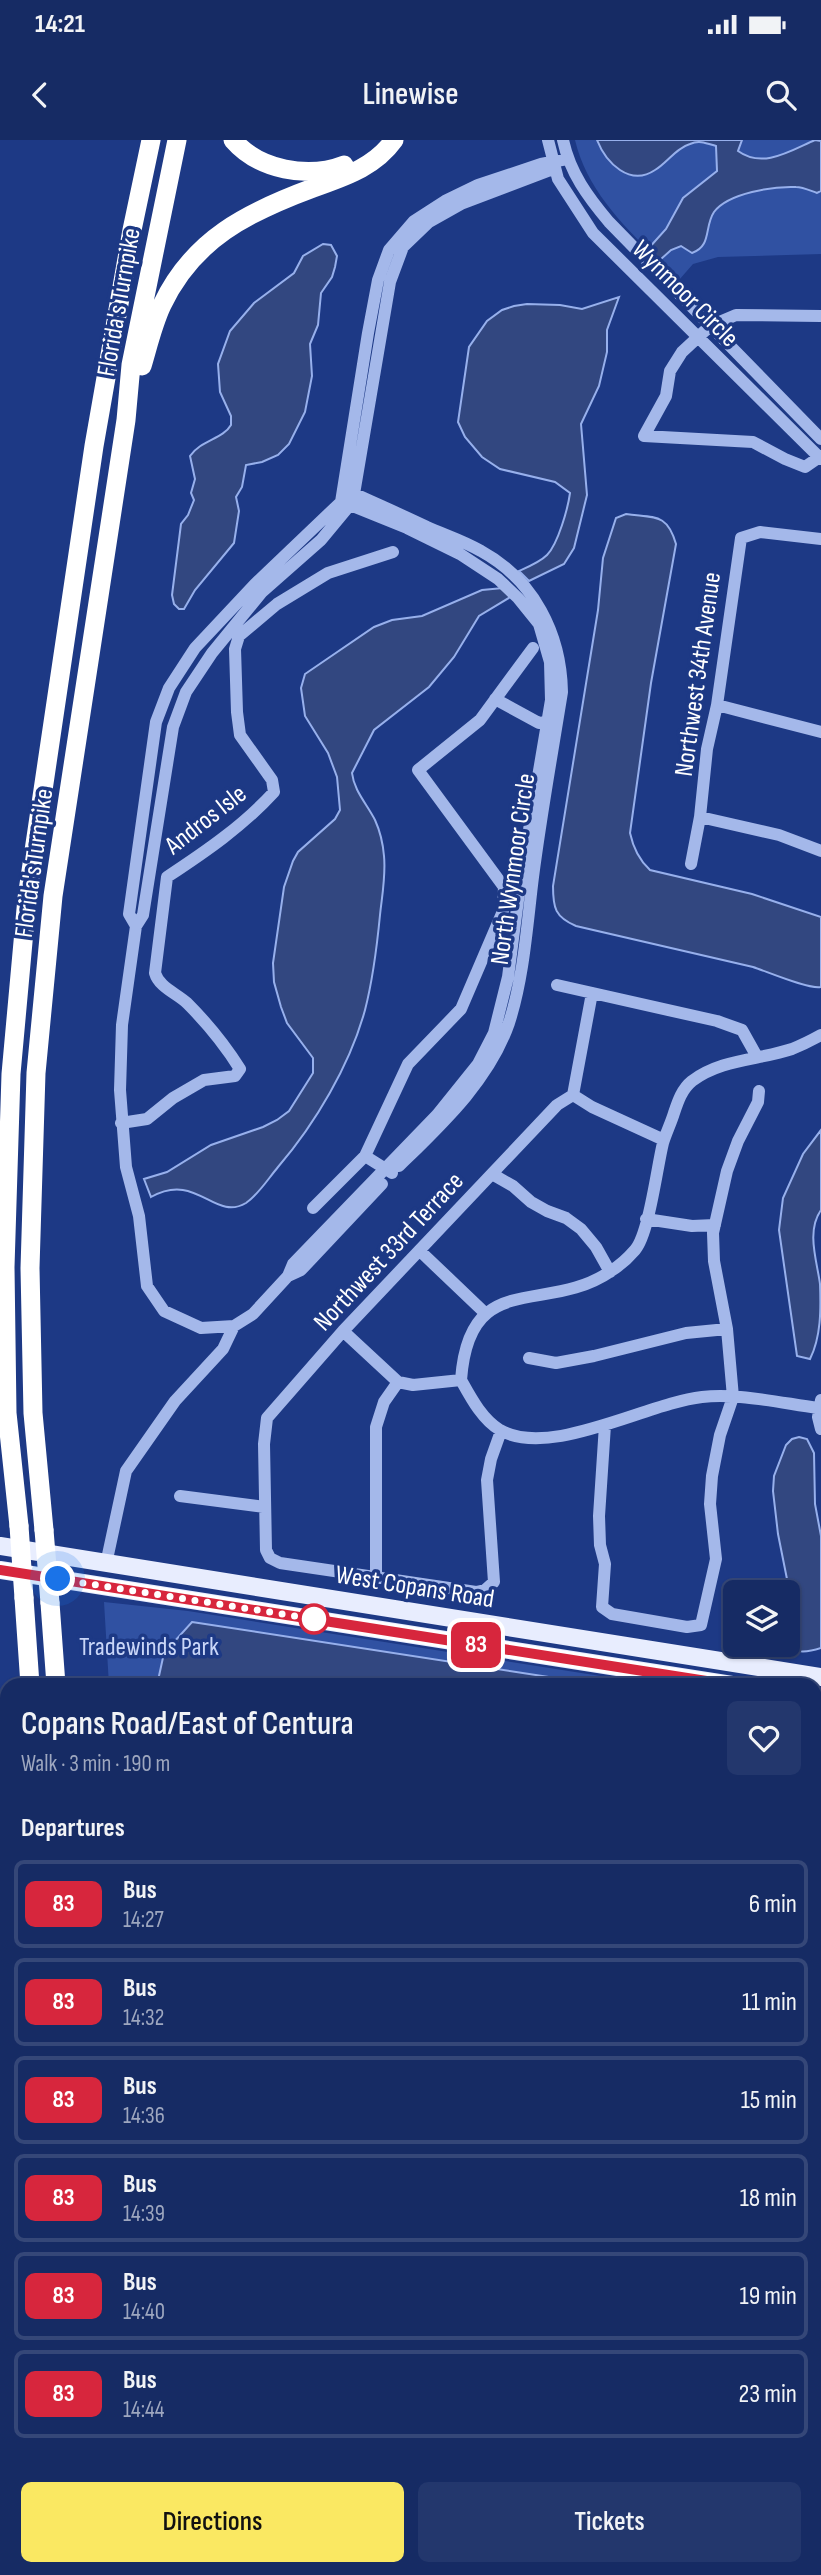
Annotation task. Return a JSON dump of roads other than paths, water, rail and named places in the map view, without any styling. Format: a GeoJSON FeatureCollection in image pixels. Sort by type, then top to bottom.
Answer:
{"type":"FeatureCollection","features":[{"type":"Feature","properties":{"kind":"highway"},"geometry":{"type":"LineString","coordinates":[[132,230],[138,140]]}},
{"type":"Feature","properties":{"kind":"highway","name":"Florida's Turnpike"},"geometry":{"type":"LineString","coordinates":[[30,1678],[19,1526],[7,1413],[5,1267],[11,1074],[27,898],[51,726],[92,459],[132,230],[151,140]]}},
{"type":"Feature","properties":{"kind":"highway","name":"Florida's Turnpike"},"geometry":{"type":"LineString","coordinates":[[55,1678],[33,1413],[30,1281],[37,1073],[53,896],[126,420],[131,365],[177,140]]}},
{"type":"Feature","properties":{"kind":"highway"},"geometry":{"type":"LineString","coordinates":[[233,140],[266,163],[291,171],[319,172],[342,167],[359,158],[379,140]]}},
{"type":"Feature","properties":{"kind":"highway"},"geometry":{"type":"LineString","coordinates":[[126,420],[162,305],[183,269],[201,250],[239,220],[268,205],[348,176],[374,160],[394,140]]}},
{"type":"Feature","properties":{"kind":"main road","name":"West Copans Road"},"geometry":{"type":"LineString","coordinates":[[0,1546],[821,1677]]}},
{"type":"Feature","properties":{"kind":"main road"},"geometry":{"type":"LineString","coordinates":[[0,1556],[77,1567],[106,1563]]}},
{"type":"Feature","properties":{"kind":"main road","name":"West Copans Road"},"geometry":{"type":"LineString","coordinates":[[0,1570],[688,1678]]}},
{"type":"Feature","properties":{"kind":"main road"},"geometry":{"type":"LineString","coordinates":[[342,1624],[346,1602]]}},
{"type":"Feature","properties":{"kind":"street","name":"Wynmoor Circle"},"geometry":{"type":"LineString","coordinates":[[548,140],[558,179],[593,233],[820,458]]}},
{"type":"Feature","properties":{"kind":"street","name":"Wynmoor Circle"},"geometry":{"type":"LineString","coordinates":[[563,140],[567,159],[585,195],[821,439]]}},
{"type":"Feature","properties":{"kind":"street"},"geometry":{"type":"LineString","coordinates":[[106,1563],[126,1471],[175,1401],[223,1349],[234,1326],[201,1328],[176,1317],[164,1311],[146,1286],[139,1216],[126,1167],[121,1123],[122,1025],[136,926],[129,914],[156,722],[170,688],[195,648],[347,497],[368,333],[379,280],[389,250],[414,221],[445,201],[491,181],[541,164],[567,159]]}},
{"type":"Feature","properties":{"kind":"street"},"geometry":{"type":"LineString","coordinates":[[820,458],[805,467],[752,442],[644,436],[666,396],[670,371],[682,352],[710,327],[736,315],[821,316]]}},
{"type":"Feature","properties":{"kind":"street","name":"North Wynmoor Circle"},"geometry":{"type":"LineString","coordinates":[[234,1326],[253,1314],[288,1276],[301,1270],[389,1171],[445,1121],[470,1092],[492,1056],[508,1025],[524,913],[533,878],[553,721],[562,692],[561,665],[550,628],[503,574],[347,497]]}},
{"type":"Feature","properties":{"kind":"street","name":"Northwest 34th Avenue"},"geometry":{"type":"LineString","coordinates":[[691,864],[701,817],[707,749],[717,705],[741,538],[760,532],[821,539]]}},
{"type":"Feature","properties":{"kind":"street","name":"Andros Isle"},"geometry":{"type":"LineString","coordinates":[[121,1123],[147,1119],[173,1098],[204,1080],[234,1076],[240,1069],[213,1032],[186,1002],[158,981],[155,973],[167,877],[211,848],[261,807],[274,792],[272,780],[240,735],[235,649],[239,636],[273,608],[328,573],[393,552]]}},
{"type":"Feature","properties":{"kind":"street"},"geometry":{"type":"LineString","coordinates":[[258,588],[273,608]]}},
{"type":"Feature","properties":{"kind":"street"},"geometry":{"type":"LineString","coordinates":[[313,1208],[365,1156],[408,1064],[461,1009],[503,911],[505,887],[418,770],[480,720],[533,648]]}},
{"type":"Feature","properties":{"kind":"street"},"geometry":{"type":"LineString","coordinates":[[495,699],[538,723],[553,721]]}},
{"type":"Feature","properties":{"kind":"street"},"geometry":{"type":"LineString","coordinates":[[717,705],[821,732]]}},
{"type":"Feature","properties":{"kind":"street"},"geometry":{"type":"LineString","coordinates":[[701,817],[779,835],[821,851]]}},
{"type":"Feature","properties":{"kind":"street"},"geometry":{"type":"LineString","coordinates":[[503,911],[524,913]]}},
{"type":"Feature","properties":{"kind":"street"},"geometry":{"type":"LineString","coordinates":[[136,926],[161,926]]}},
{"type":"Feature","properties":{"kind":"street"},"geometry":{"type":"LineString","coordinates":[[557,985],[717,1021],[742,1030],[756,1055]]}},
{"type":"Feature","properties":{"kind":"street"},"geometry":{"type":"LineString","coordinates":[[592,993],[573,1095],[592,1107],[664,1140]]}},
{"type":"Feature","properties":{"kind":"street"},"geometry":{"type":"LineString","coordinates":[[821,1035],[791,1049],[756,1055],[723,1066],[692,1081],[681,1094],[664,1140],[646,1219],[636,1249],[610,1272],[577,1287],[505,1302],[485,1313],[470,1334],[463,1358],[461,1380],[488,1420],[501,1431],[524,1437],[576,1433],[660,1405],[703,1397],[820,1404],[821,1429]]}},
{"type":"Feature","properties":{"kind":"street"},"geometry":{"type":"LineString","coordinates":[[605,1425],[599,1516],[600,1545],[605,1564],[602,1608],[612,1614],[687,1626],[701,1625],[716,1559],[710,1504],[712,1476],[720,1435],[733,1397],[727,1329],[714,1261],[715,1225],[727,1171],[738,1141],[758,1102],[760,1091]]}},
{"type":"Feature","properties":{"kind":"street","name":"Northwest 33rd Terrace"},"geometry":{"type":"LineString","coordinates":[[376,1578],[280,1563],[270,1558],[266,1550],[265,1507],[264,1444],[267,1418],[343,1331],[557,1105],[573,1095]]}},
{"type":"Feature","properties":{"kind":"street"},"geometry":{"type":"LineString","coordinates":[[365,1156],[389,1171]]}},
{"type":"Feature","properties":{"kind":"street"},"geometry":{"type":"LineString","coordinates":[[492,1174],[513,1185],[531,1202],[547,1212],[566,1217],[581,1229],[596,1247],[610,1272]]}},
{"type":"Feature","properties":{"kind":"street"},"geometry":{"type":"LineString","coordinates":[[646,1219],[692,1226],[715,1225]]}},
{"type":"Feature","properties":{"kind":"street"},"geometry":{"type":"LineString","coordinates":[[420,1251],[485,1313]]}},
{"type":"Feature","properties":{"kind":"street"},"geometry":{"type":"LineString","coordinates":[[529,1358],[556,1363],[686,1333],[727,1329]]}},
{"type":"Feature","properties":{"kind":"street"},"geometry":{"type":"LineString","coordinates":[[343,1331],[398,1381],[413,1385],[461,1380]]}},
{"type":"Feature","properties":{"kind":"street"},"geometry":{"type":"LineString","coordinates":[[398,1381],[384,1402],[376,1427],[376,1578],[476,1592],[485,1590],[494,1581],[487,1480],[501,1431]]}},
{"type":"Feature","properties":{"kind":"street"},"geometry":{"type":"LineString","coordinates":[[180,1496],[265,1507]]}},
{"type":"Feature","properties":{"kind":"park label","name":"Tradewinds Park"},"geometry":{"type":"Point","coordinates":[149,1646]}}]}
